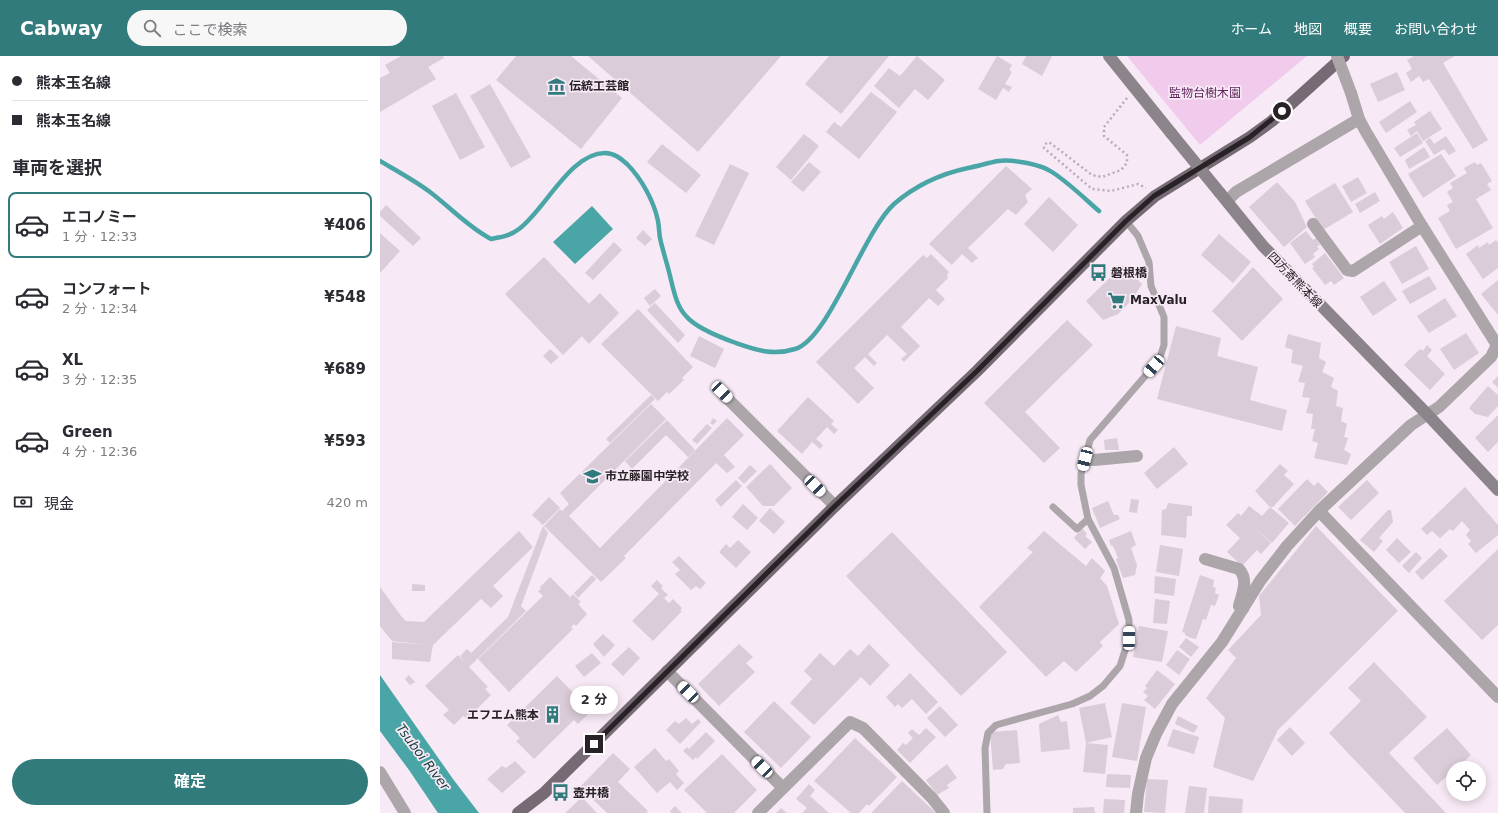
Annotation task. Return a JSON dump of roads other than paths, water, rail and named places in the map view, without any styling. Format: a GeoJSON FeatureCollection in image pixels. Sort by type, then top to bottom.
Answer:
{"type":"FeatureCollection","features":[{"type":"Feature","properties":{"kind":"main road","name":"四方寄熊本線"},"geometry":{"type":"LineString","coordinates":[[1109,56],[1263,246],[1427,414],[1498,490]]}},
{"type":"Feature","properties":{"kind":"main road"},"geometry":{"type":"LineString","coordinates":[[518,813],[544,793],[835,506],[977,371],[1126,221],[1154,196],[1250,137],[1272,121],[1344,56]]}},
{"type":"Feature","properties":{"kind":"street"},"geometry":{"type":"LineString","coordinates":[[1136,813],[1138,794],[1146,758],[1156,734],[1172,704],[1222,642],[1244,609],[1260,581],[1287,546],[1319,511],[1411,425],[1439,407],[1491,357],[1497,345],[1422,226],[1359,119],[1352,93],[1337,56]]}},
{"type":"Feature","properties":{"kind":"street"},"geometry":{"type":"LineString","coordinates":[[1223,197],[1236,192],[1359,119]]}},
{"type":"Feature","properties":{"kind":"street"},"geometry":{"type":"LineString","coordinates":[[1313,224],[1347,270],[1353,270],[1422,226]]}},
{"type":"Feature","properties":{"kind":"street"},"geometry":{"type":"LineString","coordinates":[[722,392],[835,506]]}},
{"type":"Feature","properties":{"kind":"street"},"geometry":{"type":"LineString","coordinates":[[1085,459],[1094,460],[1136,456]]}},
{"type":"Feature","properties":{"kind":"street"},"geometry":{"type":"LineString","coordinates":[[1319,511],[1498,697]]}},
{"type":"Feature","properties":{"kind":"street"},"geometry":{"type":"LineString","coordinates":[[1205,559],[1240,569],[1245,580],[1239,606],[1244,609]]}},
{"type":"Feature","properties":{"kind":"street"},"geometry":{"type":"LineString","coordinates":[[667,671],[783,788]]}},
{"type":"Feature","properties":{"kind":"street"},"geometry":{"type":"LineString","coordinates":[[758,813],[850,722],[863,728],[932,798],[944,813]]}},
{"type":"Feature","properties":{"kind":"street"},"geometry":{"type":"LineString","coordinates":[[380,772],[405,813]]}},
{"type":"Feature","properties":{"kind":"lane"},"geometry":{"type":"LineString","coordinates":[[987,813],[985,748],[988,733],[996,725],[1072,704],[1090,696],[1103,686],[1120,666],[1129,638],[1129,620],[1114,568],[1088,519],[1081,485],[1081,474],[1090,440],[1159,360],[1164,346],[1164,317],[1151,286],[1149,262],[1138,236],[1126,221]]}},
{"type":"Feature","properties":{"kind":"lane"},"geometry":{"type":"LineString","coordinates":[[1053,507],[1077,529],[1088,519]]}},
{"type":"Feature","properties":{"kind":"water"},"geometry":{"type":"Polygon","coordinates":[[[592,206],[613,229],[575,264],[553,242],[592,206]]]}},
{"type":"Feature","properties":{"kind":"water","name":"Tsuboi River"},"geometry":{"type":"Polygon","coordinates":[[[380,675],[453,779],[479,813],[438,813],[380,731],[380,675]]]}},
{"type":"Feature","properties":{"kind":"waterway"},"geometry":{"type":"LineString","coordinates":[[380,161],[424,188],[467,223],[491,239],[509,235],[519,229],[529,220],[569,172],[580,162],[592,155],[605,153],[614,155],[632,170],[642,183],[650,198],[656,213],[660,238],[675,294],[678,304],[683,312],[690,320],[716,335],[751,348],[772,352],[795,349],[808,341],[833,306],[870,237],[882,218],[902,197],[938,177],[958,170],[998,161],[1026,163],[1052,172],[1099,211]]}},
{"type":"Feature","properties":{"kind":"place","name":"伝統工芸館"},"geometry":{"type":"Point","coordinates":[556,86]}},
{"type":"Feature","properties":{"kind":"place","name":"磐根橋"},"geometry":{"type":"Point","coordinates":[1098,273]}},
{"type":"Feature","properties":{"kind":"place","name":"MaxValu"},"geometry":{"type":"Point","coordinates":[1117,300]}},
{"type":"Feature","properties":{"kind":"place","name":"市立藤園中学校"},"geometry":{"type":"Point","coordinates":[592,476]}},
{"type":"Feature","properties":{"kind":"place","name":"エフエム熊本"},"geometry":{"type":"Point","coordinates":[552,715]}},
{"type":"Feature","properties":{"kind":"place","name":"壺井橋"},"geometry":{"type":"Point","coordinates":[560,793]}},
{"type":"Feature","properties":{"kind":"park label","name":"監物台樹木園"},"geometry":{"type":"Point","coordinates":[1205,93]}}]}
